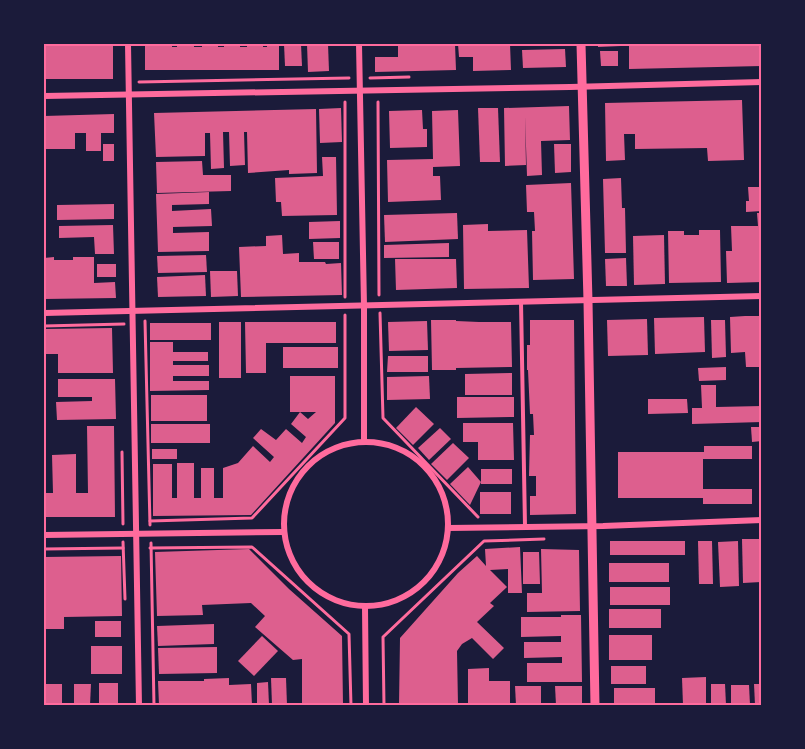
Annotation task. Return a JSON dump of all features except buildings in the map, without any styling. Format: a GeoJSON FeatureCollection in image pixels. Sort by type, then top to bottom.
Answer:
{"type":"FeatureCollection","features":[{"type":"Feature","properties":{"kind":"street"},"geometry":{"type":"LineString","coordinates":[[128,44],[139,705]]}},
{"type":"Feature","properties":{"kind":"street"},"geometry":{"type":"LineString","coordinates":[[359,44],[364,442]]}},
{"type":"Feature","properties":{"kind":"street"},"geometry":{"type":"LineString","coordinates":[[580,44],[588,300],[595,705]]}},
{"type":"Feature","properties":{"kind":"street"},"geometry":{"type":"LineString","coordinates":[[44,96],[762,82]]}},
{"type":"Feature","properties":{"kind":"street"},"geometry":{"type":"LineString","coordinates":[[44,313],[762,296]]}},
{"type":"Feature","properties":{"kind":"street"},"geometry":{"type":"LineString","coordinates":[[364,442],[391,446],[416,458],[434,478],[446,503],[448,528],[443,554],[430,576],[412,592],[390,603],[365,607],[341,603],[319,592],[307,582],[289,555],[283,532],[285,505],[296,480],[308,466],[337,446],[364,442]]}},
{"type":"Feature","properties":{"kind":"street"},"geometry":{"type":"LineString","coordinates":[[448,528],[762,520]]}},
{"type":"Feature","properties":{"kind":"street"},"geometry":{"type":"LineString","coordinates":[[44,535],[283,532]]}},
{"type":"Feature","properties":{"kind":"street"},"geometry":{"type":"LineString","coordinates":[[365,607],[366,705]]}},
{"type":"Feature","properties":{"kind":"lane"},"geometry":{"type":"LineString","coordinates":[[521,302],[525,526]]}},
{"type":"Feature","properties":{"kind":"path"},"geometry":{"type":"LineString","coordinates":[[140,72],[140,94]]}},
{"type":"Feature","properties":{"kind":"path"},"geometry":{"type":"LineString","coordinates":[[135,521],[252,518],[345,418],[345,102]]}},
{"type":"Feature","properties":{"kind":"path"},"geometry":{"type":"LineString","coordinates":[[378,102],[383,418],[478,518]]}},
{"type":"Feature","properties":{"kind":"path"},"geometry":{"type":"LineString","coordinates":[[145,311],[154,705]]}},
{"type":"Feature","properties":{"kind":"path"},"geometry":{"type":"LineString","coordinates":[[384,705],[383,637],[484,540],[549,539]]}},
{"type":"Feature","properties":{"kind":"path"},"geometry":{"type":"LineString","coordinates":[[44,549],[252,547],[350,634],[351,705]]}}]}
